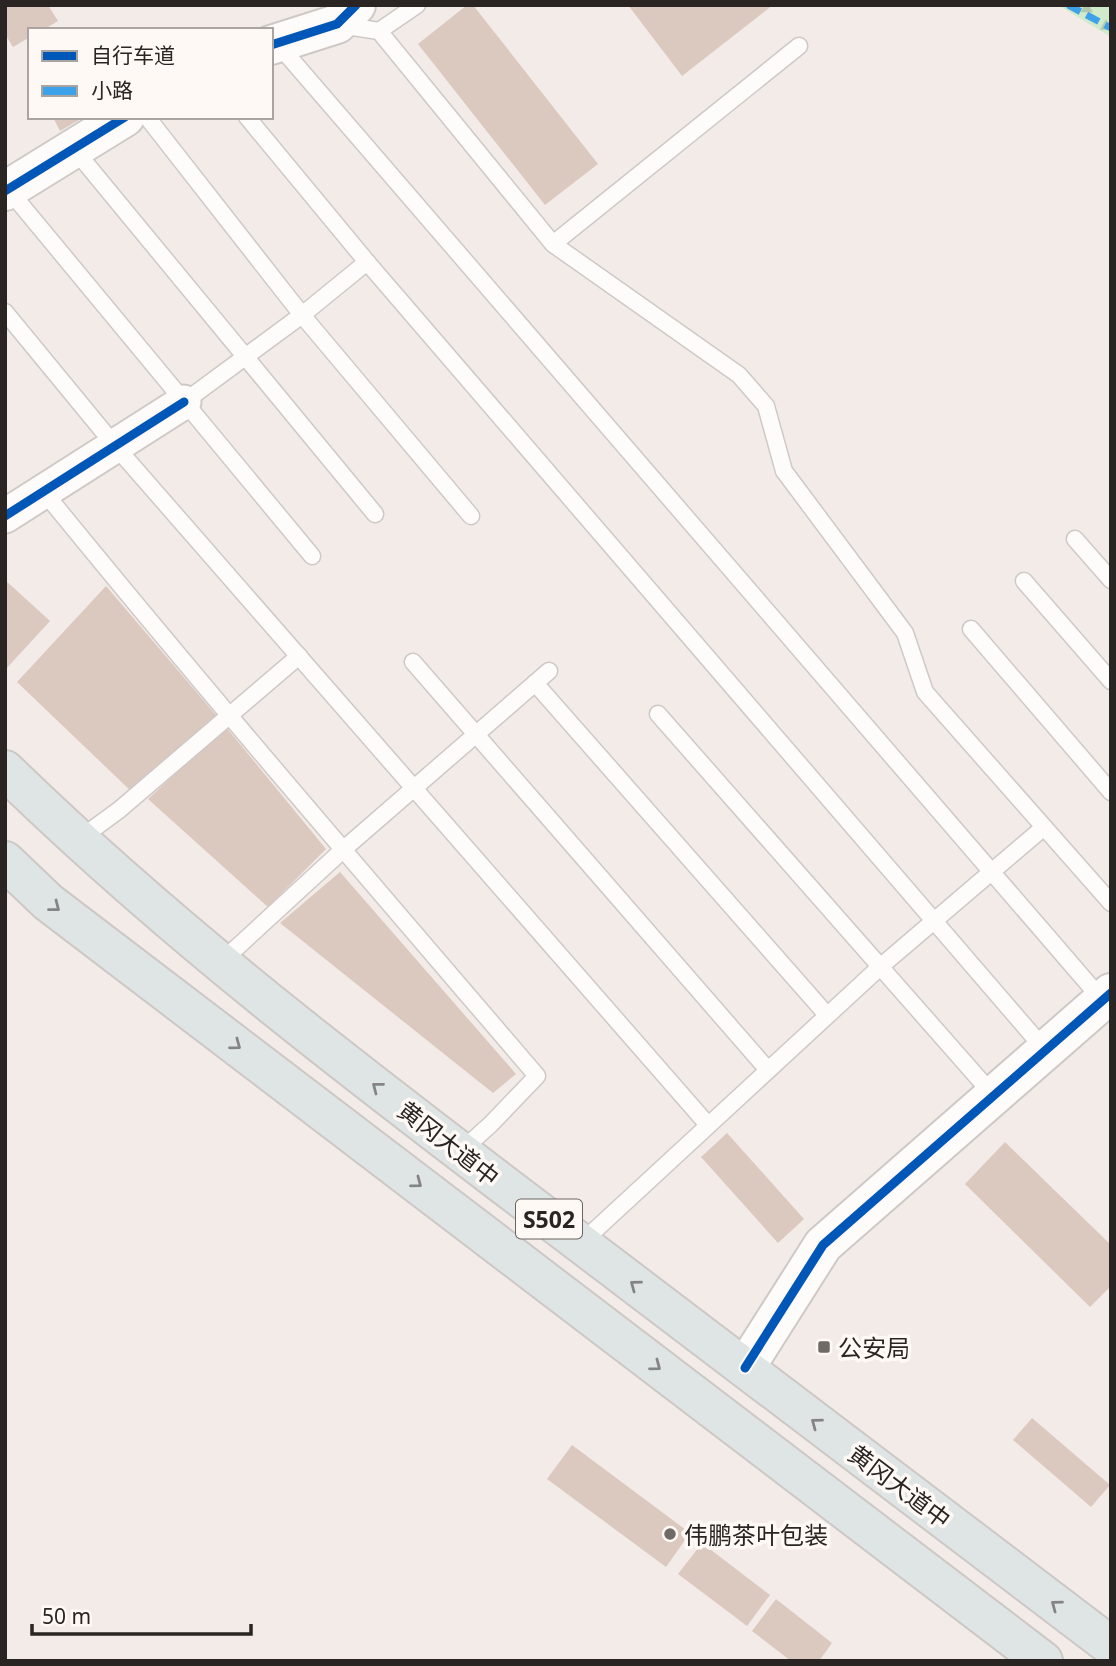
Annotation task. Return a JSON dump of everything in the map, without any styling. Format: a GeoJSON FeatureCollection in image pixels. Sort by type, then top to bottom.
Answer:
{"type":"FeatureCollection","features":[{"type":"Feature","properties":{"kind":"main road","name":"黄冈大道中"},"geometry":{"type":"LineString","coordinates":[[5,770],[78,840],[219,964],[580,1244],[1111,1646]]}},
{"type":"Feature","properties":{"kind":"main road","name":"黄冈大道中"},"geometry":{"type":"LineString","coordinates":[[5,861],[48,902],[1043,1661]]}},
{"type":"Feature","properties":{"kind":"street"},"geometry":{"type":"LineString","coordinates":[[274,44],[358,20]]}},
{"type":"Feature","properties":{"kind":"street"},"geometry":{"type":"LineString","coordinates":[[7,190],[122,119]]}},
{"type":"Feature","properties":{"kind":"street"},"geometry":{"type":"LineString","coordinates":[[5,516],[184,402]]}},
{"type":"Feature","properties":{"kind":"street"},"geometry":{"type":"LineString","coordinates":[[745,1368],[823,1245],[1046,1051],[1108,1001]]}},
{"type":"Feature","properties":{"kind":"lane"},"geometry":{"type":"LineString","coordinates":[[417,5],[358,20],[553,244],[739,375],[766,406],[784,471],[905,633],[925,692],[1111,903]]}},
{"type":"Feature","properties":{"kind":"lane"},"geometry":{"type":"LineString","coordinates":[[274,44],[990,873],[1108,1001]]}},
{"type":"Feature","properties":{"kind":"lane"},"geometry":{"type":"LineString","coordinates":[[553,244],[799,46]]}},
{"type":"Feature","properties":{"kind":"lane"},"geometry":{"type":"LineString","coordinates":[[149,119],[302,315],[471,516]]}},
{"type":"Feature","properties":{"kind":"lane"},"geometry":{"type":"LineString","coordinates":[[249,119],[366,262],[1046,1051]]}},
{"type":"Feature","properties":{"kind":"lane"},"geometry":{"type":"LineString","coordinates":[[74,149],[375,514]]}},
{"type":"Feature","properties":{"kind":"lane"},"geometry":{"type":"LineString","coordinates":[[7,190],[312,556]]}},
{"type":"Feature","properties":{"kind":"lane"},"geometry":{"type":"LineString","coordinates":[[184,402],[302,315],[366,262]]}},
{"type":"Feature","properties":{"kind":"lane"},"geometry":{"type":"LineString","coordinates":[[5,312],[116,447],[708,1125]]}},
{"type":"Feature","properties":{"kind":"lane"},"geometry":{"type":"LineString","coordinates":[[44,492],[227,717],[345,848],[537,1076],[460,1152]]}},
{"type":"Feature","properties":{"kind":"lane"},"geometry":{"type":"LineString","coordinates":[[1074,538],[1111,580]]}},
{"type":"Feature","properties":{"kind":"lane"},"geometry":{"type":"LineString","coordinates":[[1024,581],[1111,681]]}},
{"type":"Feature","properties":{"kind":"lane"},"geometry":{"type":"LineString","coordinates":[[971,629],[1111,792]]}},
{"type":"Feature","properties":{"kind":"lane"},"geometry":{"type":"LineString","coordinates":[[78,840],[119,810],[299,656]]}},
{"type":"Feature","properties":{"kind":"lane"},"geometry":{"type":"LineString","coordinates":[[414,662],[768,1070]]}},
{"type":"Feature","properties":{"kind":"lane"},"geometry":{"type":"LineString","coordinates":[[219,964],[345,848],[549,671]]}},
{"type":"Feature","properties":{"kind":"lane"},"geometry":{"type":"LineString","coordinates":[[536,683],[827,1015]]}},
{"type":"Feature","properties":{"kind":"lane"},"geometry":{"type":"LineString","coordinates":[[658,714],[995,1097]]}},
{"type":"Feature","properties":{"kind":"lane"},"geometry":{"type":"LineString","coordinates":[[580,1244],[880,967],[1043,828]]}},
{"type":"Feature","properties":{"kind":"green space"},"geometry":{"type":"Polygon","coordinates":[[[1058,5],[1111,5],[1111,37],[1058,5]]]}},
{"type":"Feature","properties":{"kind":"building"},"geometry":{"type":"Polygon","coordinates":[[[5,5],[48,5],[58,21],[46,28],[28,28],[28,38],[13,47],[5,34],[5,5]]]}},
{"type":"Feature","properties":{"kind":"building"},"geometry":{"type":"Polygon","coordinates":[[[467,5],[473,5],[598,164],[545,205],[418,44],[467,5]]]}},
{"type":"Feature","properties":{"kind":"building"},"geometry":{"type":"Polygon","coordinates":[[[628,5],[773,5],[682,76],[628,5]]]}},
{"type":"Feature","properties":{"kind":"building"},"geometry":{"type":"Polygon","coordinates":[[[54,119],[81,119],[60,131],[54,119]]]}},
{"type":"Feature","properties":{"kind":"building"},"geometry":{"type":"Polygon","coordinates":[[[5,580],[50,621],[5,670],[5,580]]]}},
{"type":"Feature","properties":{"kind":"building"},"geometry":{"type":"Polygon","coordinates":[[[106,586],[216,715],[133,793],[17,682],[106,586]]]}},
{"type":"Feature","properties":{"kind":"building"},"geometry":{"type":"Polygon","coordinates":[[[226,727],[326,849],[268,907],[148,799],[226,727]]]}},
{"type":"Feature","properties":{"kind":"building"},"geometry":{"type":"Polygon","coordinates":[[[340,872],[516,1074],[493,1093],[280,923],[340,872]]]}},
{"type":"Feature","properties":{"kind":"building"},"geometry":{"type":"Polygon","coordinates":[[[727,1133],[804,1219],[778,1243],[701,1157],[727,1133]]]}},
{"type":"Feature","properties":{"kind":"building"},"geometry":{"type":"Polygon","coordinates":[[[1005,1142],[1111,1245],[1111,1286],[1090,1307],[965,1184],[1005,1142]]]}},
{"type":"Feature","properties":{"kind":"building"},"geometry":{"type":"Polygon","coordinates":[[[1032,1418],[1110,1485],[1091,1507],[1013,1440],[1032,1418]]]}},
{"type":"Feature","properties":{"kind":"building"},"geometry":{"type":"Polygon","coordinates":[[[572,1445],[690,1533],[666,1567],[547,1479],[572,1445]]]}},
{"type":"Feature","properties":{"kind":"building"},"geometry":{"type":"Polygon","coordinates":[[[702,1543],[770,1595],[747,1626],[678,1574],[702,1543]]]}},
{"type":"Feature","properties":{"kind":"building"},"geometry":{"type":"Polygon","coordinates":[[[776,1599],[832,1643],[819,1661],[791,1661],[752,1631],[776,1599]]]}},
{"type":"Feature","properties":{"kind":"marked path"},"geometry":{"type":"LineString","coordinates":[[1068,5],[1111,28]]}},
{"type":"Feature","properties":{"kind":"cycle path"},"geometry":{"type":"LineString","coordinates":[[273,44],[337,24],[356,5]]}},
{"type":"Feature","properties":{"kind":"cycle path"},"geometry":{"type":"LineString","coordinates":[[5,191],[122,119]]}},
{"type":"Feature","properties":{"kind":"cycle path"},"geometry":{"type":"LineString","coordinates":[[5,516],[184,402]]}},
{"type":"Feature","properties":{"kind":"cycle path"},"geometry":{"type":"LineString","coordinates":[[745,1368],[823,1245],[1111,993]]}},
{"type":"Feature","properties":{"kind":"place","name":"公安局"},"geometry":{"type":"Point","coordinates":[824,1347]}},
{"type":"Feature","properties":{"kind":"place","name":"伟鹏茶叶包装"},"geometry":{"type":"Point","coordinates":[670,1534]}}]}
